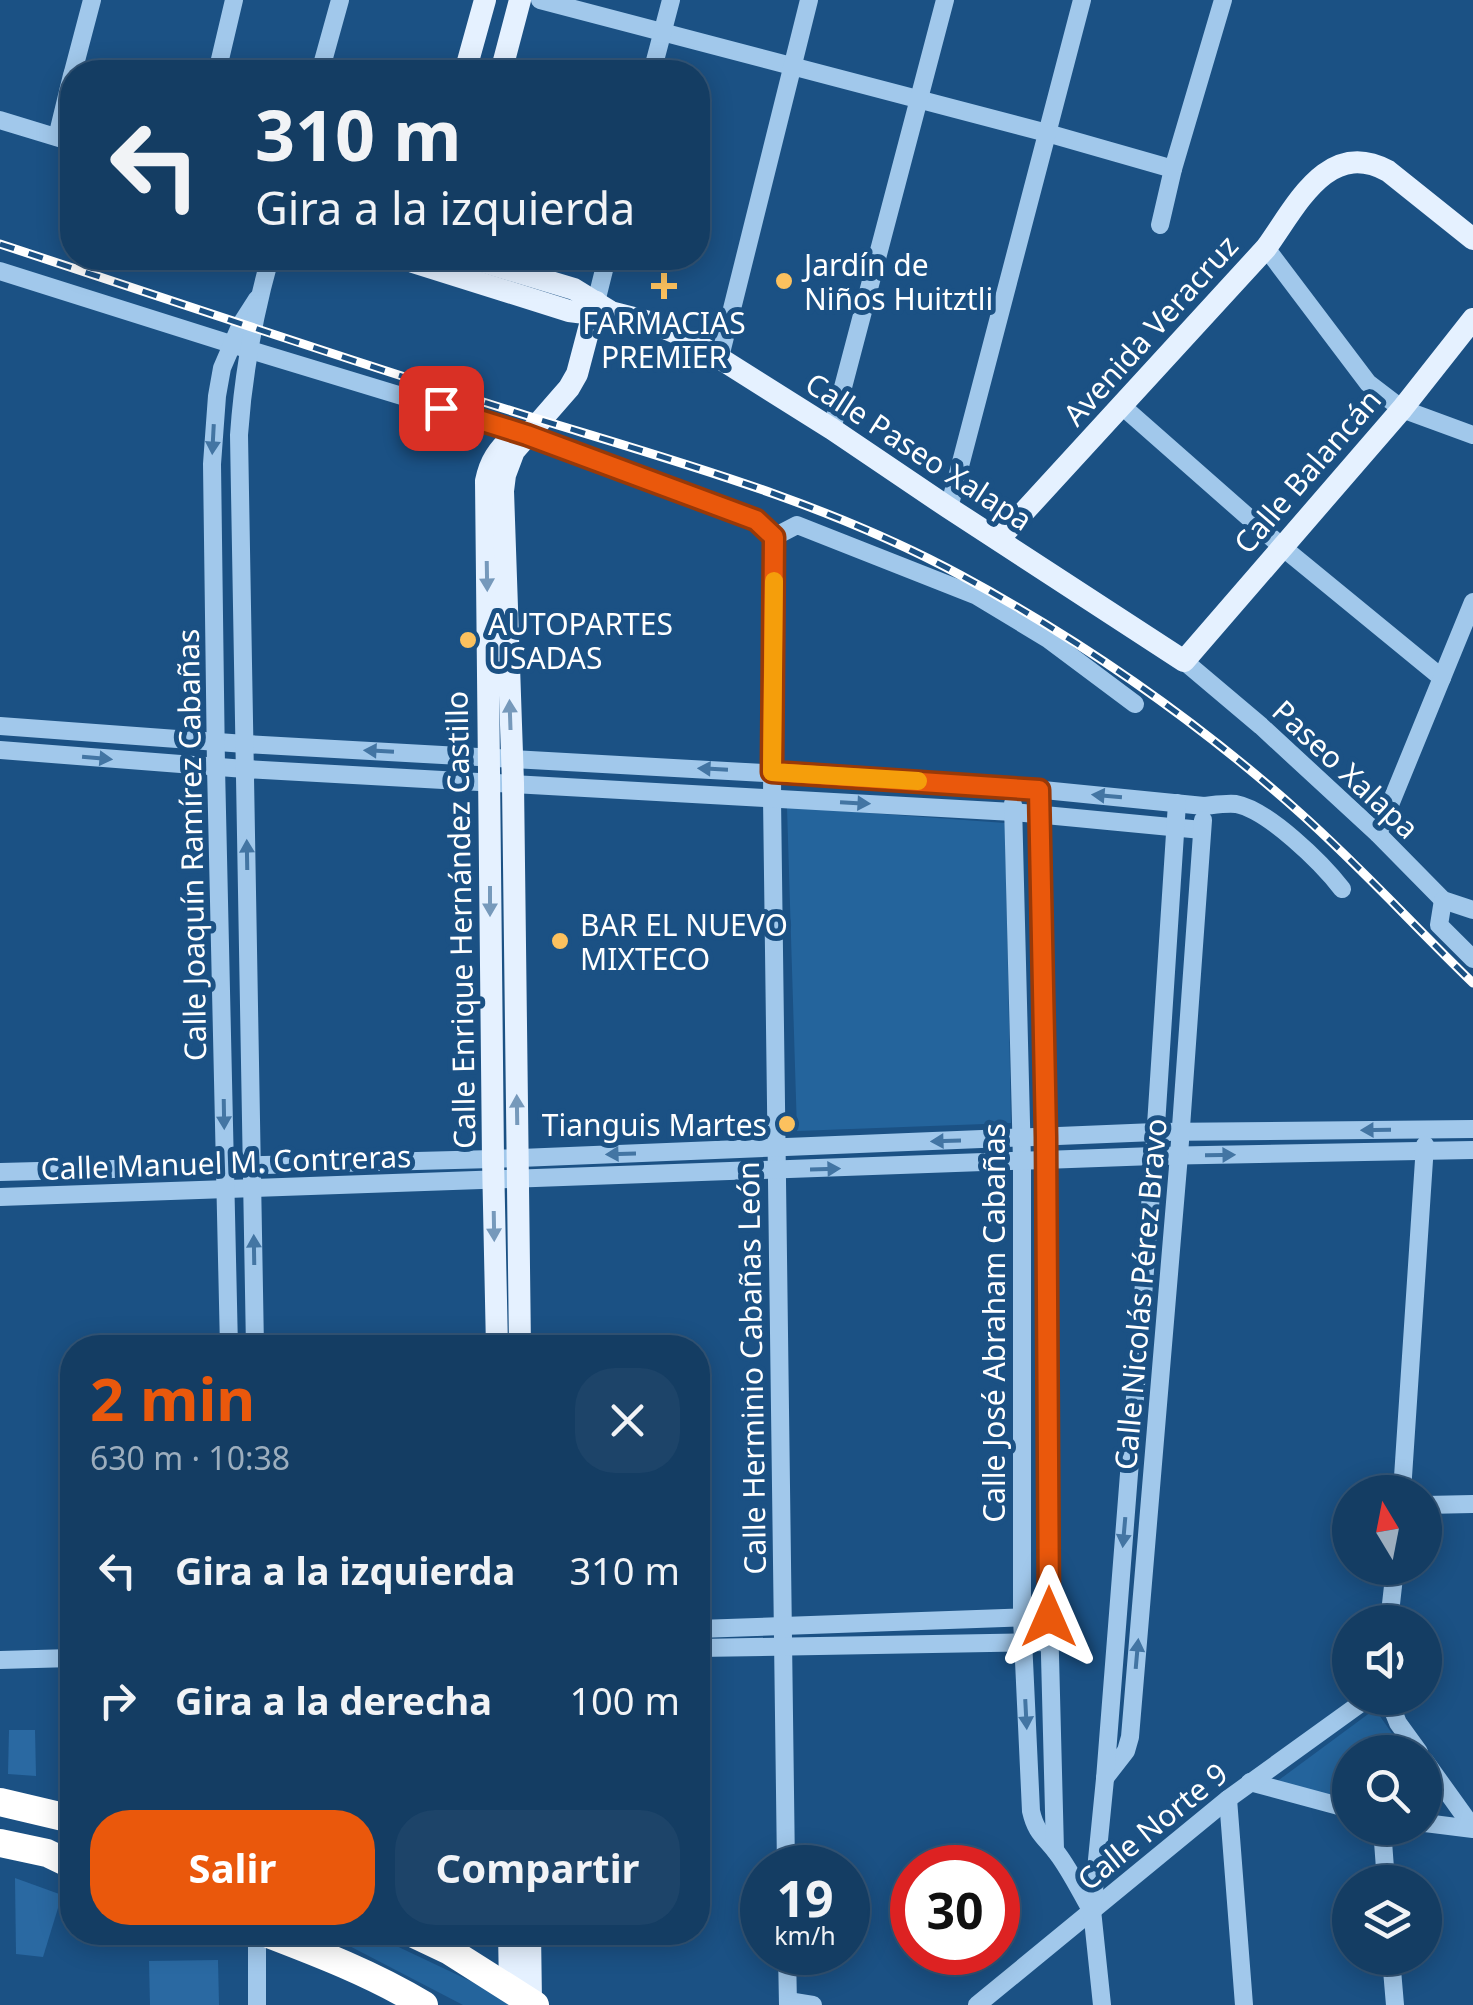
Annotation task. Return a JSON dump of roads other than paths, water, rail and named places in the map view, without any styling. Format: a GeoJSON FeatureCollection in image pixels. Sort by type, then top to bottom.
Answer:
{"type":"FeatureCollection","features":[{"type":"Feature","properties":{"kind":"highway"},"geometry":{"type":"LineString","coordinates":[[0,1802],[60,1837]]}},
{"type":"Feature","properties":{"kind":"highway"},"geometry":{"type":"LineString","coordinates":[[0,1818],[60,1838]]}},
{"type":"Feature","properties":{"kind":"highway"},"geometry":{"type":"LineString","coordinates":[[0,1843],[60,1839]]}},
{"type":"Feature","properties":{"kind":"highway"},"geometry":{"type":"LineString","coordinates":[[0,1856],[60,1871]]}},
{"type":"Feature","properties":{"kind":"highway"},"geometry":{"type":"LineString","coordinates":[[296,1945],[334,1959],[424,2005]]}},
{"type":"Feature","properties":{"kind":"highway"},"geometry":{"type":"LineString","coordinates":[[437,1945],[526,1998]]}},
{"type":"Feature","properties":{"kind":"main road"},"geometry":{"type":"LineString","coordinates":[[468,60],[485,0]]}},
{"type":"Feature","properties":{"kind":"main road"},"geometry":{"type":"LineString","coordinates":[[503,60],[520,0]]}},
{"type":"Feature","properties":{"kind":"main road","name":"Avenida Veracruz"},"geometry":{"type":"LineString","coordinates":[[999,539],[1266,248],[1330,168],[1344,162],[1374,163],[1473,239]]}},
{"type":"Feature","properties":{"kind":"main road","name":"Calle Paseo Xalapa"},"geometry":{"type":"LineString","coordinates":[[463,270],[569,311],[600,309],[686,336],[1184,660]]}},
{"type":"Feature","properties":{"kind":"main road","name":"Calle Paseo Xalapa"},"geometry":{"type":"LineString","coordinates":[[511,270],[574,289],[600,309]]}},
{"type":"Feature","properties":{"kind":"main road","name":"Calle Enrique Hernández Castillo"},"geometry":{"type":"LineString","coordinates":[[520,1335],[518,1169],[500,758],[504,491],[508,463],[522,433],[569,388],[600,309]]}},
{"type":"Feature","properties":{"kind":"main road","name":"Calle Balancán"},"geometry":{"type":"LineString","coordinates":[[1184,660],[1402,410],[1473,319]]}},
{"type":"Feature","properties":{"kind":"main road","name":"Calle Enrique Hernández Castillo"},"geometry":{"type":"LineString","coordinates":[[497,1335],[493,1170],[501,783]]}},
{"type":"Feature","properties":{"kind":"main road"},"geometry":{"type":"LineString","coordinates":[[512,1945],[526,1998]]}},
{"type":"Feature","properties":{"kind":"main road"},"geometry":{"type":"LineString","coordinates":[[526,1998],[529,1945]]}},
{"type":"Feature","properties":{"kind":"street"},"geometry":{"type":"LineString","coordinates":[[77,60],[92,0]]}},
{"type":"Feature","properties":{"kind":"street"},"geometry":{"type":"LineString","coordinates":[[220,60],[234,0]]}},
{"type":"Feature","properties":{"kind":"street"},"geometry":{"type":"LineString","coordinates":[[323,60],[340,0]]}},
{"type":"Feature","properties":{"kind":"street"},"geometry":{"type":"LineString","coordinates":[[540,0],[1173,169]]}},
{"type":"Feature","properties":{"kind":"street"},"geometry":{"type":"LineString","coordinates":[[655,60],[671,0]]}},
{"type":"Feature","properties":{"kind":"street"},"geometry":{"type":"LineString","coordinates":[[720,357],[809,0]]}},
{"type":"Feature","properties":{"kind":"street"},"geometry":{"type":"LineString","coordinates":[[832,429],[945,0]]}},
{"type":"Feature","properties":{"kind":"street"},"geometry":{"type":"LineString","coordinates":[[948,508],[1082,0]]}},
{"type":"Feature","properties":{"kind":"street"},"geometry":{"type":"LineString","coordinates":[[1160,225],[1223,0]]}},
{"type":"Feature","properties":{"kind":"street"},"geometry":{"type":"LineString","coordinates":[[0,120],[60,138]]}},
{"type":"Feature","properties":{"kind":"street"},"geometry":{"type":"LineString","coordinates":[[1266,248],[1368,383],[1402,410],[1473,435]]}},
{"type":"Feature","properties":{"kind":"street"},"geometry":{"type":"LineString","coordinates":[[0,270],[522,433],[756,520],[774,537],[796,525],[977,596],[1048,639],[1135,704]]}},
{"type":"Feature","properties":{"kind":"street"},"geometry":{"type":"LineString","coordinates":[[241,347],[267,270]]}},
{"type":"Feature","properties":{"kind":"street"},"geometry":{"type":"LineString","coordinates":[[600,309],[605,270]]}},
{"type":"Feature","properties":{"kind":"street","name":"Calle Joaquín Ramírez Cabañas"},"geometry":{"type":"LineString","coordinates":[[229,1335],[216,767],[214,426],[222,368],[241,347]]}},
{"type":"Feature","properties":{"kind":"street","name":"Calle Joaquín Ramírez Cabañas"},"geometry":{"type":"LineString","coordinates":[[241,347],[238,435],[255,1335]]}},
{"type":"Feature","properties":{"kind":"street"},"geometry":{"type":"LineString","coordinates":[[1122,406],[1281,546],[1442,678]]}},
{"type":"Feature","properties":{"kind":"street","name":"Calle Herminio Cabañas León"},"geometry":{"type":"LineString","coordinates":[[774,537],[772,798],[786,1845]]}},
{"type":"Feature","properties":{"kind":"street"},"geometry":{"type":"LineString","coordinates":[[213,543],[242,544]]}},
{"type":"Feature","properties":{"kind":"street"},"geometry":{"type":"LineString","coordinates":[[1378,834],[1473,602]]}},
{"type":"Feature","properties":{"kind":"street","name":"Paseo Xalapa"},"geometry":{"type":"LineString","coordinates":[[1184,660],[1378,834],[1442,900],[1473,910]]}},
{"type":"Feature","properties":{"kind":"street"},"geometry":{"type":"LineString","coordinates":[[0,726],[245,744],[1013,787],[1204,806],[1234,804],[1260,814],[1316,858],[1342,888]]}},
{"type":"Feature","properties":{"kind":"street"},"geometry":{"type":"LineString","coordinates":[[0,750],[245,769],[1013,812],[1202,830]]}},
{"type":"Feature","properties":{"kind":"street","name":"Calle José Abraham Cabañas"},"geometry":{"type":"LineString","coordinates":[[1013,787],[1022,1162],[1022,1618],[1031,1811],[1042,1838],[1055,1850],[1092,1910]]}},
{"type":"Feature","properties":{"kind":"street","name":"Calle José Abraham Cabañas"},"geometry":{"type":"LineString","coordinates":[[1039,790],[1055,1850]]}},
{"type":"Feature","properties":{"kind":"street","name":"Calle Nicolás Pérez Bravo"},"geometry":{"type":"LineString","coordinates":[[1092,1910],[1154,1156],[1178,803]]}},
{"type":"Feature","properties":{"kind":"street","name":"Calle Nicolás Pérez Bravo"},"geometry":{"type":"LineString","coordinates":[[1104,1779],[1126,1751],[1130,1737],[1180,1155],[1204,806]]}},
{"type":"Feature","properties":{"kind":"street"},"geometry":{"type":"LineString","coordinates":[[1442,900],[1438,925],[1473,959]]}},
{"type":"Feature","properties":{"kind":"street"},"geometry":{"type":"LineString","coordinates":[[220,918],[248,917]]}},
{"type":"Feature","properties":{"kind":"street"},"geometry":{"type":"LineString","coordinates":[[222,1010],[250,1009]]}},
{"type":"Feature","properties":{"kind":"street"},"geometry":{"type":"LineString","coordinates":[[1403,1475],[1426,1129]]}},
{"type":"Feature","properties":{"kind":"street","name":"Calle Manuel M. Contreras"},"geometry":{"type":"LineString","coordinates":[[0,1197],[254,1189],[776,1148],[1155,1132],[1473,1129]]}},
{"type":"Feature","properties":{"kind":"street","name":"Calle Manuel M. Contreras"},"geometry":{"type":"LineString","coordinates":[[518,1169],[776,1171],[1180,1155],[1473,1150]]}},
{"type":"Feature","properties":{"kind":"street","name":"Calle Manuel M. Contreras"},"geometry":{"type":"LineString","coordinates":[[0,1172],[254,1165],[493,1170]]}},
{"type":"Feature","properties":{"kind":"street"},"geometry":{"type":"LineString","coordinates":[[1442,1505],[1473,1504]]}},
{"type":"Feature","properties":{"kind":"street"},"geometry":{"type":"LineString","coordinates":[[710,1629],[1049,1617]]}},
{"type":"Feature","properties":{"kind":"street"},"geometry":{"type":"LineString","coordinates":[[710,1648],[1050,1642]]}},
{"type":"Feature","properties":{"kind":"street"},"geometry":{"type":"LineString","coordinates":[[0,1660],[60,1658]]}},
{"type":"Feature","properties":{"kind":"street","name":"Calle Norte 9"},"geometry":{"type":"LineString","coordinates":[[977,2005],[1228,1798],[1344,1715]]}},
{"type":"Feature","properties":{"kind":"street"},"geometry":{"type":"LineString","coordinates":[[1250,1782],[1332,1804]]}},
{"type":"Feature","properties":{"kind":"street"},"geometry":{"type":"LineString","coordinates":[[1442,1785],[1473,1829]]}},
{"type":"Feature","properties":{"kind":"street"},"geometry":{"type":"LineString","coordinates":[[1228,1798],[1244,2005]]}},
{"type":"Feature","properties":{"kind":"street"},"geometry":{"type":"LineString","coordinates":[[1442,1825],[1473,1829]]}},
{"type":"Feature","properties":{"kind":"street"},"geometry":{"type":"LineString","coordinates":[[1092,1910],[1102,2005]]}},
{"type":"Feature","properties":{"kind":"street"},"geometry":{"type":"LineString","coordinates":[[257,2005],[259,1945]]}},
{"type":"Feature","properties":{"kind":"street"},"geometry":{"type":"LineString","coordinates":[[788,1975],[788,2003],[813,2005]]}},
{"type":"Feature","properties":{"kind":"street"},"geometry":{"type":"LineString","coordinates":[[1392,1975],[1395,2005]]}},
{"type":"Feature","properties":{"kind":"railway"},"geometry":{"type":"LineString","coordinates":[[0,244],[60,264]]}},
{"type":"Feature","properties":{"kind":"railway"},"geometry":{"type":"LineString","coordinates":[[79,270],[749,485],[857,526],[962,576],[1051,627],[1220,746],[1322,833],[1473,983]]}},
{"type":"Feature","properties":{"kind":"place","name":"Jardín de Niños Huitztli"},"geometry":{"type":"Point","coordinates":[784,281]}},
{"type":"Feature","properties":{"kind":"place","name":"FARMACIAS PREMIER"},"geometry":{"type":"Point","coordinates":[664,286]}},
{"type":"Feature","properties":{"kind":"place","name":"AUTOPARTES USADAS"},"geometry":{"type":"Point","coordinates":[468,640]}},
{"type":"Feature","properties":{"kind":"place","name":"BAR EL NUEVO MIXTECO"},"geometry":{"type":"Point","coordinates":[560,941]}},
{"type":"Feature","properties":{"kind":"place","name":"Tianguis Martes"},"geometry":{"type":"Point","coordinates":[787,1124]}}]}
